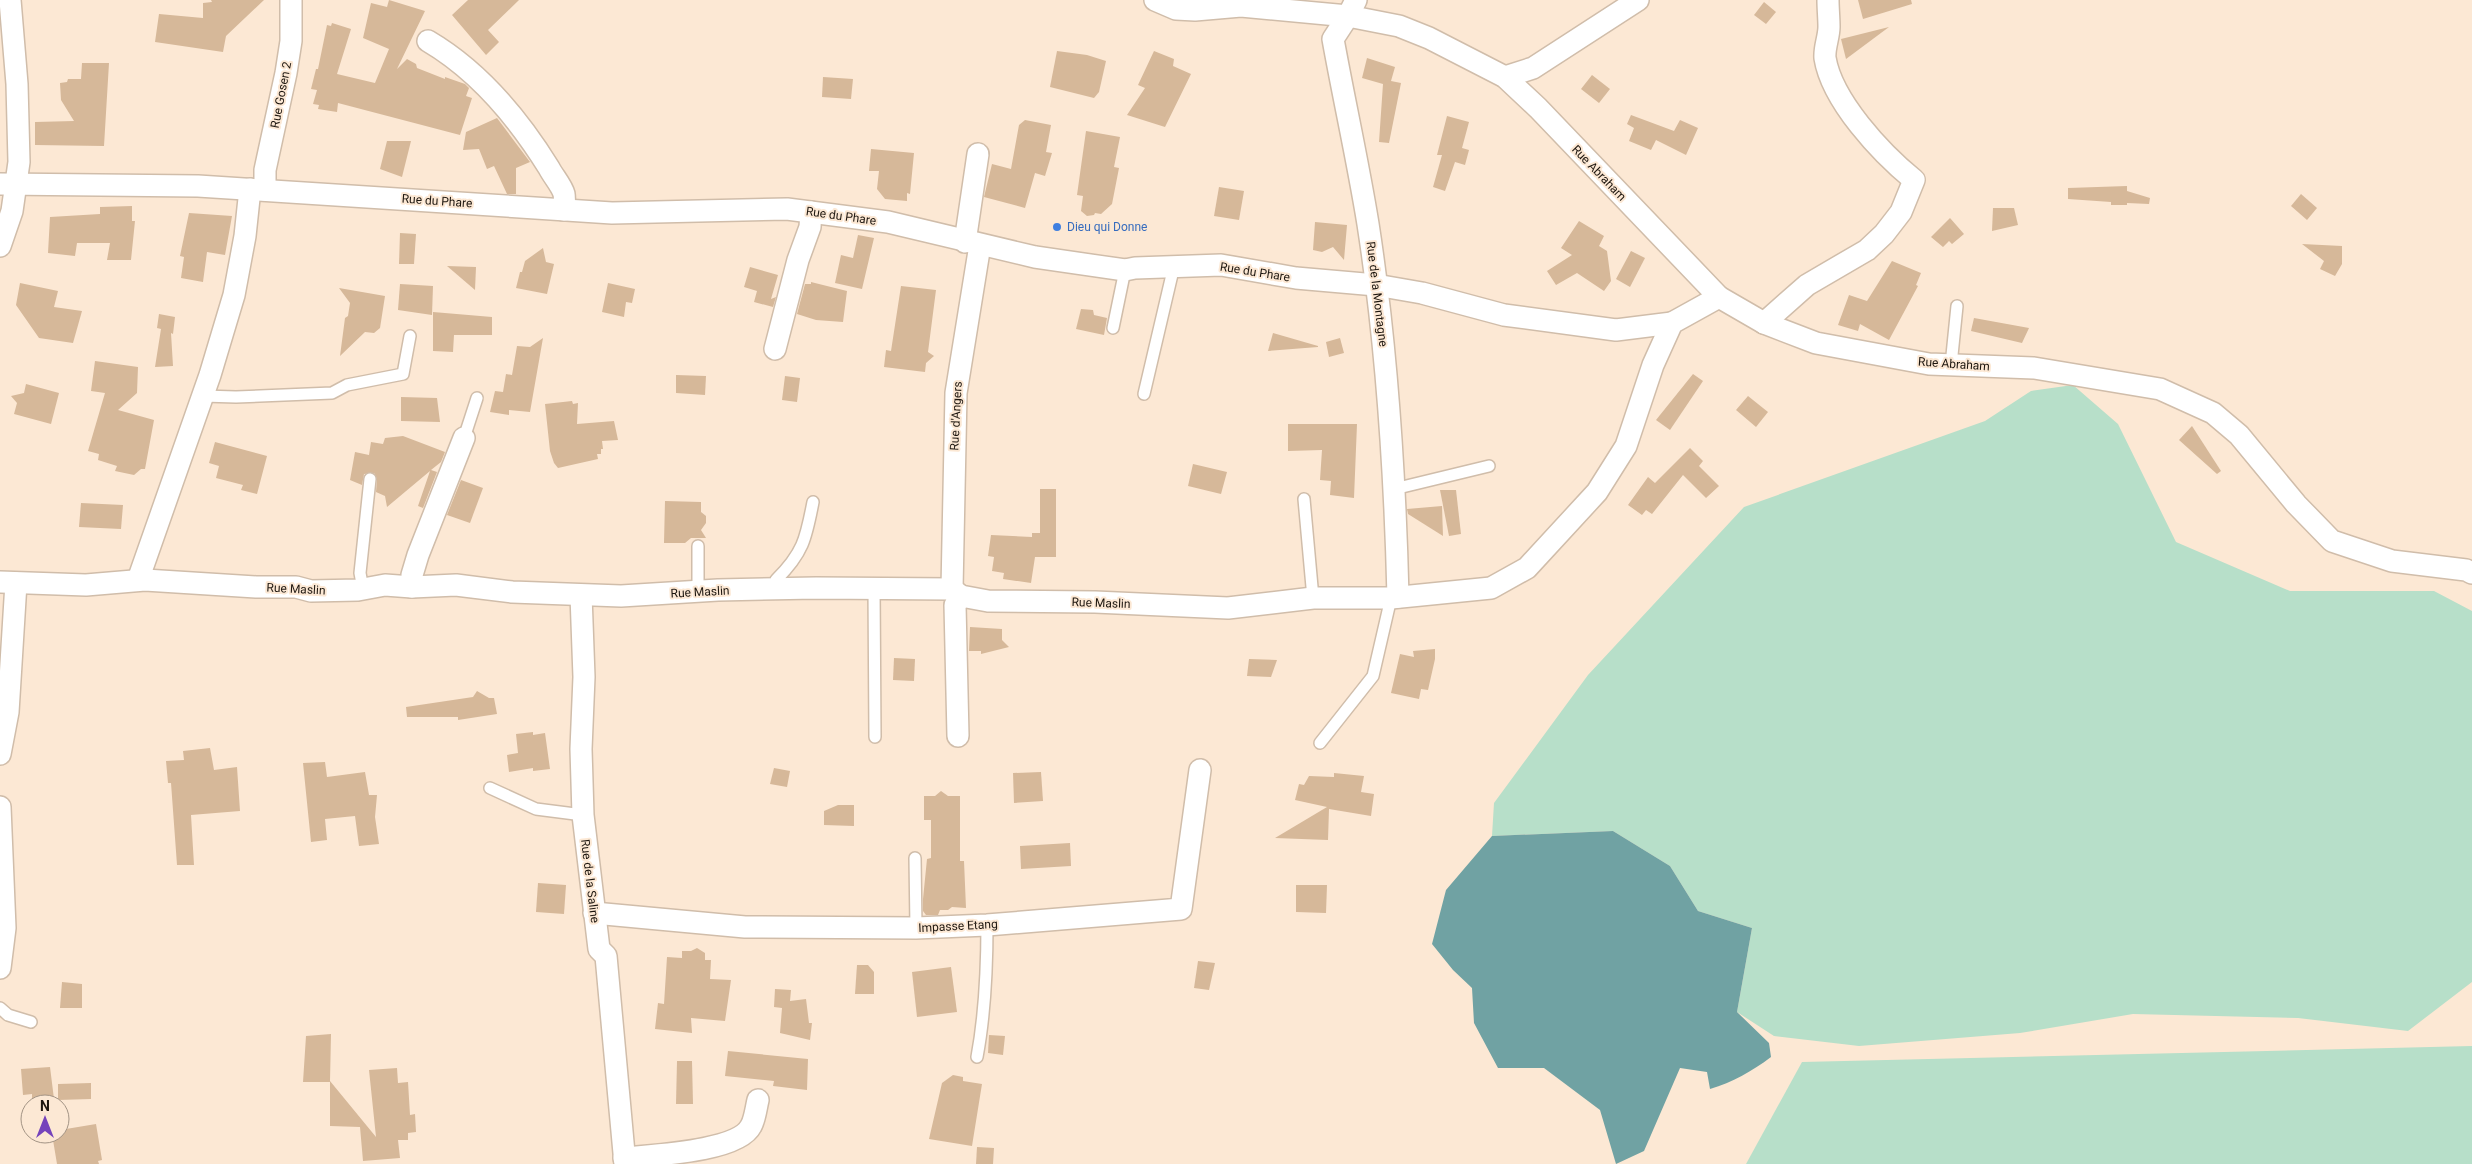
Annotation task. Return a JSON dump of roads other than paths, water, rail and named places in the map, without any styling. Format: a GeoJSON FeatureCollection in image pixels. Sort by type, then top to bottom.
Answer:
{"type":"FeatureCollection","features":[{"type":"Feature","properties":{"kind":"street"},"geometry":{"type":"LineString","coordinates":[[0,246],[12,211],[8,183],[19,162],[17,84],[10,0]]}},
{"type":"Feature","properties":{"kind":"street","name":"Rue Gosen 2"},"geometry":{"type":"LineString","coordinates":[[138,580],[202,396],[234,295],[245,236],[257,189],[265,170],[286,73],[291,41],[292,0]]}},
{"type":"Feature","properties":{"kind":"street","name":"Rue Abraham"},"geometry":{"type":"LineString","coordinates":[[1155,0],[1176,9],[1195,10],[1238,3],[1352,8],[1429,38],[1505,77],[1538,108],[1718,297],[1764,323],[1816,343],[1929,364],[2034,368],[2160,389],[2213,413],[2239,435],[2296,504],[2332,541],[2392,561],[2466,570],[2472,574]]}},
{"type":"Feature","properties":{"kind":"street"},"geometry":{"type":"LineString","coordinates":[[1505,77],[1534,68],[1638,0]]}},
{"type":"Feature","properties":{"kind":"street"},"geometry":{"type":"LineString","coordinates":[[1764,323],[1807,285],[1867,250],[1884,234],[1901,212],[1914,180],[1889,160],[1858,122],[1833,84],[1825,56],[1829,28],[1828,0]]}},
{"type":"Feature","properties":{"kind":"street","name":"Rue de la Montagne"},"geometry":{"type":"LineString","coordinates":[[1352,8],[1332,39],[1368,224],[1384,349],[1394,489],[1394,598]]}},
{"type":"Feature","properties":{"kind":"street"},"geometry":{"type":"LineString","coordinates":[[428,41],[448,53],[470,71],[519,125],[564,194],[564,210]]}},
{"type":"Feature","properties":{"kind":"street","name":"Rue d'Angers"},"geometry":{"type":"LineString","coordinates":[[958,736],[956,393],[973,244],[978,154]]}},
{"type":"Feature","properties":{"kind":"street","name":"Rue du Phare"},"geometry":{"type":"LineString","coordinates":[[8,183],[198,186],[612,212],[787,208],[888,222],[973,244],[1035,257],[1125,270],[1220,265],[1296,278],[1376,286],[1422,293],[1504,315],[1616,330],[1672,323]]}},
{"type":"Feature","properties":{"kind":"street"},"geometry":{"type":"LineString","coordinates":[[775,349],[798,260],[810,227],[811,212]]}},
{"type":"Feature","properties":{"kind":"street"},"geometry":{"type":"LineString","coordinates":[[1672,323],[1718,297]]}},
{"type":"Feature","properties":{"kind":"street","name":"Rue Maslin"},"geometry":{"type":"LineString","coordinates":[[8,582],[86,585],[138,580],[296,587],[311,591],[363,590],[385,586],[456,585],[512,592],[621,596],[698,592],[874,588],[956,593],[988,601],[1095,602],[1228,608],[1312,598],[1394,598],[1491,588],[1527,568],[1597,492],[1626,446],[1654,365],[1672,323]]}},
{"type":"Feature","properties":{"kind":"street"},"geometry":{"type":"LineString","coordinates":[[412,587],[412,575],[418,555],[464,438]]}},
{"type":"Feature","properties":{"kind":"street"},"geometry":{"type":"LineString","coordinates":[[0,754],[8,712],[8,582]]}},
{"type":"Feature","properties":{"kind":"street","name":"Rue de la Saline"},"geometry":{"type":"LineString","coordinates":[[581,595],[584,677],[581,749],[583,815],[599,949],[606,956],[625,1161]]}},
{"type":"Feature","properties":{"kind":"street","name":"Impasse Etang"},"geometry":{"type":"LineString","coordinates":[[594,913],[745,927],[916,928],[987,925],[1182,908],[1200,770]]}},
{"type":"Feature","properties":{"kind":"street"},"geometry":{"type":"LineString","coordinates":[[0,807],[5,928],[0,968]]}},
{"type":"Feature","properties":{"kind":"street"},"geometry":{"type":"LineString","coordinates":[[625,1161],[717,1147],[740,1136],[750,1128],[758,1100]]}},
{"type":"Feature","properties":{"kind":"lane"},"geometry":{"type":"LineString","coordinates":[[1144,394],[1174,266]]}},
{"type":"Feature","properties":{"kind":"lane"},"geometry":{"type":"LineString","coordinates":[[1113,328],[1125,270]]}},
{"type":"Feature","properties":{"kind":"lane"},"geometry":{"type":"LineString","coordinates":[[1951,365],[1957,306]]}},
{"type":"Feature","properties":{"kind":"lane"},"geometry":{"type":"LineString","coordinates":[[202,396],[236,397],[332,393],[347,385],[403,374],[410,336]]}},
{"type":"Feature","properties":{"kind":"lane"},"geometry":{"type":"LineString","coordinates":[[464,438],[477,398]]}},
{"type":"Feature","properties":{"kind":"lane"},"geometry":{"type":"LineString","coordinates":[[1394,489],[1489,466]]}},
{"type":"Feature","properties":{"kind":"lane"},"geometry":{"type":"LineString","coordinates":[[363,590],[360,572],[370,479]]}},
{"type":"Feature","properties":{"kind":"lane"},"geometry":{"type":"LineString","coordinates":[[1304,499],[1312,598]]}},
{"type":"Feature","properties":{"kind":"lane"},"geometry":{"type":"LineString","coordinates":[[775,590],[776,580],[789,568],[806,540],[813,502]]}},
{"type":"Feature","properties":{"kind":"lane"},"geometry":{"type":"LineString","coordinates":[[698,546],[698,592]]}},
{"type":"Feature","properties":{"kind":"lane"},"geometry":{"type":"LineString","coordinates":[[874,588],[876,737]]}},
{"type":"Feature","properties":{"kind":"lane"},"geometry":{"type":"LineString","coordinates":[[1320,743],[1372,676],[1394,598]]}},
{"type":"Feature","properties":{"kind":"lane"},"geometry":{"type":"LineString","coordinates":[[490,788],[536,809],[583,815]]}},
{"type":"Feature","properties":{"kind":"lane"},"geometry":{"type":"LineString","coordinates":[[915,858],[916,928]]}},
{"type":"Feature","properties":{"kind":"lane"},"geometry":{"type":"LineString","coordinates":[[977,1057],[981,1037],[987,954],[987,925]]}},
{"type":"Feature","properties":{"kind":"lane"},"geometry":{"type":"LineString","coordinates":[[0,1008],[8,1015],[31,1022]]}},
{"type":"Feature","properties":{"kind":"water"},"geometry":{"type":"Polygon","coordinates":[[[1613,831],[1670,866],[1698,911],[1752,928],[1737,1012],[1769,1043],[1771,1057],[1742,1076],[1710,1089],[1707,1072],[1680,1068],[1644,1151],[1616,1164],[1600,1110],[1544,1068],[1498,1068],[1474,1023],[1472,988],[1453,970],[1432,944],[1446,890],[1492,836],[1613,831]]]}},
{"type":"Feature","properties":{"kind":"place","name":"Dieu qui Donne"},"geometry":{"type":"Point","coordinates":[1057,227]}}]}
